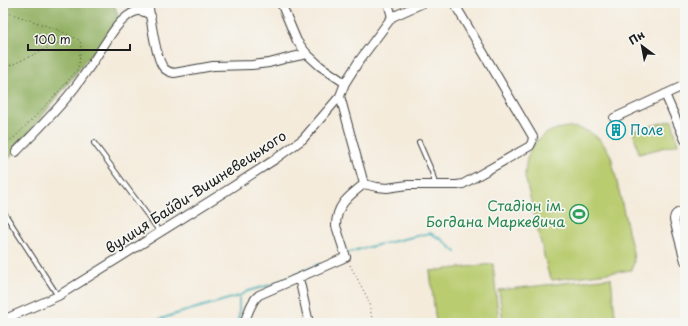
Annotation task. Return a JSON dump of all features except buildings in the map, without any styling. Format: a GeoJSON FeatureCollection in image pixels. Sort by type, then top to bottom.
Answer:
{"type":"FeatureCollection","features":[{"type":"Feature","properties":{"kind":"street"},"geometry":{"type":"LineString","coordinates":[[148,3],[160,62],[168,72],[174,73],[213,66],[258,65],[307,54]]}},
{"type":"Feature","properties":{"kind":"street"},"geometry":{"type":"LineString","coordinates":[[281,3],[297,41],[307,54],[320,66],[345,83]]}},
{"type":"Feature","properties":{"kind":"street"},"geometry":{"type":"LineString","coordinates":[[388,3],[392,17]]}},
{"type":"Feature","properties":{"kind":"street","name":"вулиця Байди-Вишневецького"},"geometry":{"type":"LineString","coordinates":[[3,320],[58,296],[274,160],[303,139],[340,96],[345,83],[359,61],[392,17],[423,3]]}},
{"type":"Feature","properties":{"kind":"street"},"geometry":{"type":"LineString","coordinates":[[244,323],[253,302],[260,295],[346,257],[336,226],[336,221],[343,203],[350,194],[364,184],[387,188],[408,185],[457,185],[467,182],[530,146],[533,137],[454,3]]}},
{"type":"Feature","properties":{"kind":"street"},"geometry":{"type":"LineString","coordinates":[[16,152],[65,100],[116,27],[133,12],[146,12],[151,16]]}},
{"type":"Feature","properties":{"kind":"street"},"geometry":{"type":"LineString","coordinates":[[614,118],[685,85]]}},
{"type":"Feature","properties":{"kind":"street"},"geometry":{"type":"LineString","coordinates":[[665,94],[685,140]]}},
{"type":"Feature","properties":{"kind":"street"},"geometry":{"type":"LineString","coordinates":[[340,96],[364,184]]}},
{"type":"Feature","properties":{"kind":"street"},"geometry":{"type":"LineString","coordinates":[[685,211],[675,214],[674,220],[685,260]]}},
{"type":"Feature","properties":{"kind":"street"},"geometry":{"type":"LineString","coordinates":[[299,278],[309,323]]}},
{"type":"Feature","properties":{"kind":"lane"},"geometry":{"type":"LineString","coordinates":[[419,142],[432,172],[435,185]]}},
{"type":"Feature","properties":{"kind":"lane"},"geometry":{"type":"LineString","coordinates":[[94,143],[160,232]]}},
{"type":"Feature","properties":{"kind":"lane"},"geometry":{"type":"LineString","coordinates":[[3,211],[58,296]]}},
{"type":"Feature","properties":{"kind":"lane"},"geometry":{"type":"LineString","coordinates":[[676,323],[685,321]]}},
{"type":"Feature","properties":{"kind":"path"},"geometry":{"type":"LineString","coordinates":[[3,11],[56,29],[79,40],[81,44],[77,70],[51,100],[16,136],[3,146]]}},
{"type":"Feature","properties":{"kind":"path"},"geometry":{"type":"LineString","coordinates":[[3,69],[72,37]]}},
{"type":"Feature","properties":{"kind":"path"},"geometry":{"type":"LineString","coordinates":[[346,257],[368,299],[373,323]]}},
{"type":"Feature","properties":{"kind":"green space"},"geometry":{"type":"Polygon","coordinates":[[[3,3],[114,3],[119,19],[3,166],[3,3]]]}},
{"type":"Feature","properties":{"kind":"green space"},"geometry":{"type":"Polygon","coordinates":[[[672,120],[678,144],[639,154],[633,131],[672,120]]]}},
{"type":"Feature","properties":{"kind":"green space","name":"Стадіон ім. Богдана Маркевича"},"geometry":{"type":"Polygon","coordinates":[[[568,127],[582,129],[594,135],[599,139],[611,156],[633,252],[634,261],[632,270],[552,280],[548,272],[525,177],[526,167],[531,149],[542,136],[549,132],[568,127]]]}},
{"type":"Feature","properties":{"kind":"green space"},"geometry":{"type":"Polygon","coordinates":[[[493,264],[499,323],[436,323],[430,271],[493,264]]]}},
{"type":"Feature","properties":{"kind":"green space"},"geometry":{"type":"Polygon","coordinates":[[[611,278],[616,323],[503,323],[499,290],[611,278]]]}},
{"type":"Feature","properties":{"kind":"waterway"},"geometry":{"type":"LineString","coordinates":[[347,253],[430,233],[441,239],[456,252]]}},
{"type":"Feature","properties":{"kind":"waterway"},"geometry":{"type":"LineString","coordinates":[[148,323],[274,284],[320,264]]}},
{"type":"Feature","properties":{"kind":"waterway"},"geometry":{"type":"LineString","coordinates":[[237,323],[239,316],[239,296]]}},
{"type":"Feature","properties":{"kind":"place","name":"Поле"},"geometry":{"type":"Point","coordinates":[616,130]}},
{"type":"Feature","properties":{"kind":"place","name":"Стадіон ім. Богдана Маркевича"},"geometry":{"type":"Point","coordinates":[579,214]}}]}
